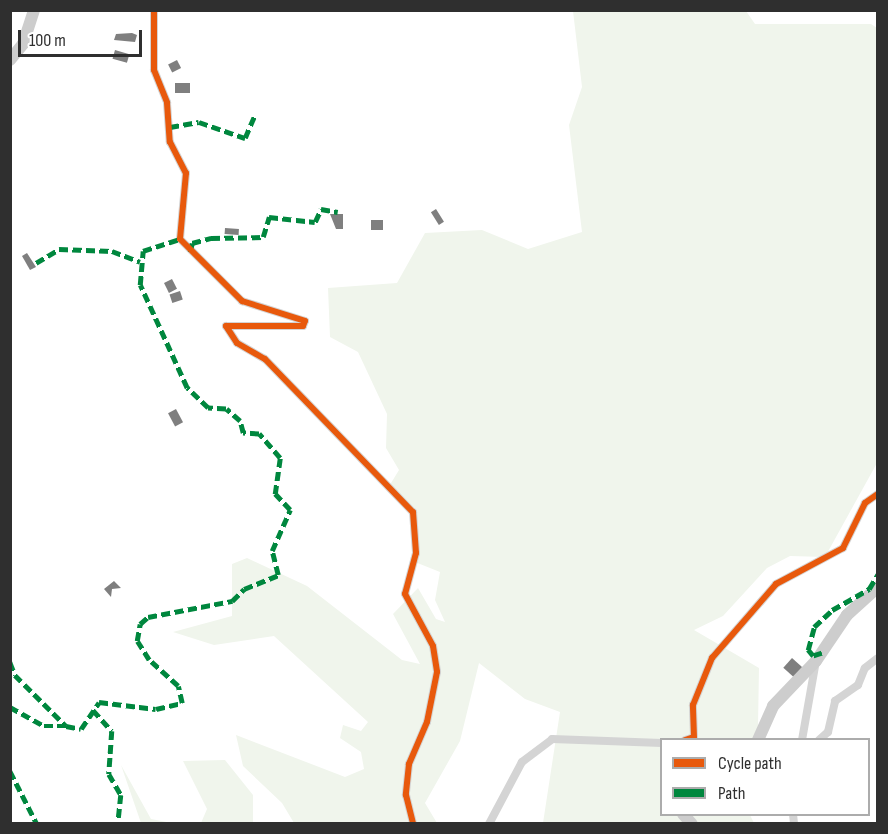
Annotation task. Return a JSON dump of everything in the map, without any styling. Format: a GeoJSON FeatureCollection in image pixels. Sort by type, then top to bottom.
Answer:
{"type":"FeatureCollection","features":[{"type":"Feature","properties":{"kind":"main road"},"geometry":{"type":"LineString","coordinates":[[10,60],[23,44],[34,10]]}},
{"type":"Feature","properties":{"kind":"main road"},"geometry":{"type":"LineString","coordinates":[[759,738],[773,706],[816,661],[847,615],[878,587]]}},
{"type":"Feature","properties":{"kind":"street"},"geometry":{"type":"LineString","coordinates":[[154,10],[154,70],[167,103],[170,142],[186,173],[180,239],[242,301],[305,321],[303,326],[226,326],[237,343],[265,359],[413,512],[416,553],[405,594],[433,646],[437,672],[427,722],[410,764],[406,795],[413,824]]}},
{"type":"Feature","properties":{"kind":"street"},"geometry":{"type":"LineString","coordinates":[[690,738],[694,736],[693,705],[712,657],[776,584],[843,548],[865,503],[878,494]]}},
{"type":"Feature","properties":{"kind":"street"},"geometry":{"type":"LineString","coordinates":[[821,738],[828,732],[835,701],[858,686],[865,668],[878,658]]}},
{"type":"Feature","properties":{"kind":"street"},"geometry":{"type":"LineString","coordinates":[[802,738],[816,661]]}},
{"type":"Feature","properties":{"kind":"street"},"geometry":{"type":"LineString","coordinates":[[489,824],[522,762],[552,739],[660,743]]}},
{"type":"Feature","properties":{"kind":"shaded area"},"geometry":{"type":"Polygon","coordinates":[[[573,11],[746,11],[755,24],[871,24],[877,28],[877,463],[825,557],[790,556],[767,568],[723,616],[694,630],[759,668],[758,726],[753,738],[660,738],[660,816],[750,816],[754,823],[543,823],[560,712],[525,699],[479,663],[460,741],[425,803],[437,823],[294,823],[282,803],[243,766],[236,735],[345,777],[364,769],[361,752],[340,738],[343,725],[361,731],[368,722],[274,636],[214,645],[173,632],[232,616],[232,564],[247,558],[307,586],[402,660],[420,664],[393,614],[418,588],[436,619],[445,622],[435,600],[440,572],[410,560],[418,535],[416,509],[388,488],[399,470],[386,448],[387,414],[358,352],[330,337],[328,288],[397,283],[425,233],[482,230],[528,249],[582,232],[569,125],[582,87],[573,11]]]}},
{"type":"Feature","properties":{"kind":"shaded area"},"geometry":{"type":"Polygon","coordinates":[[[225,760],[253,795],[253,823],[201,823],[207,809],[183,761],[225,760]]]}},
{"type":"Feature","properties":{"kind":"shaded area"},"geometry":{"type":"Polygon","coordinates":[[[121,765],[151,819],[172,823],[141,823],[121,765]]]}},
{"type":"Feature","properties":{"kind":"building"},"geometry":{"type":"Polygon","coordinates":[[[116,34],[137,35],[135,42],[114,40],[116,34]]]}},
{"type":"Feature","properties":{"kind":"building"},"geometry":{"type":"Polygon","coordinates":[[[115,50],[129,54],[127,63],[113,59],[115,50]]]}},
{"type":"Feature","properties":{"kind":"building"},"geometry":{"type":"Polygon","coordinates":[[[177,60],[181,68],[172,73],[168,65],[177,60]]]}},
{"type":"Feature","properties":{"kind":"building"},"geometry":{"type":"Polygon","coordinates":[[[175,83],[190,83],[190,93],[175,93],[175,83]]]}},
{"type":"Feature","properties":{"kind":"building"},"geometry":{"type":"Polygon","coordinates":[[[436,209],[444,222],[439,225],[431,212],[436,209]]]}},
{"type":"Feature","properties":{"kind":"building"},"geometry":{"type":"Polygon","coordinates":[[[330,214],[343,214],[343,229],[336,229],[330,214]]]}},
{"type":"Feature","properties":{"kind":"building"},"geometry":{"type":"Polygon","coordinates":[[[371,220],[383,220],[383,230],[371,230],[371,220]]]}},
{"type":"Feature","properties":{"kind":"building"},"geometry":{"type":"Polygon","coordinates":[[[225,228],[239,229],[239,235],[225,234],[225,228]]]}},
{"type":"Feature","properties":{"kind":"building"},"geometry":{"type":"Polygon","coordinates":[[[27,253],[36,267],[30,270],[22,256],[27,253]]]}},
{"type":"Feature","properties":{"kind":"building"},"geometry":{"type":"Polygon","coordinates":[[[172,279],[177,289],[169,293],[164,283],[172,279]]]}},
{"type":"Feature","properties":{"kind":"building"},"geometry":{"type":"Polygon","coordinates":[[[180,291],[183,300],[172,303],[170,294],[180,291]]]}},
{"type":"Feature","properties":{"kind":"building"},"geometry":{"type":"Polygon","coordinates":[[[176,409],[183,422],[175,426],[168,413],[176,409]]]}},
{"type":"Feature","properties":{"kind":"building"},"geometry":{"type":"Polygon","coordinates":[[[114,581],[121,588],[112,589],[111,597],[104,589],[114,581]]]}},
{"type":"Feature","properties":{"kind":"building"},"geometry":{"type":"Polygon","coordinates":[[[792,658],[803,668],[794,678],[783,668],[792,658]]]}},
{"type":"Feature","properties":{"kind":"marked path"},"geometry":{"type":"LineString","coordinates":[[170,127],[199,122],[245,138],[254,117]]}},
{"type":"Feature","properties":{"kind":"marked path"},"geometry":{"type":"LineString","coordinates":[[190,252],[192,243],[211,238],[263,237],[269,217],[315,222],[321,209],[338,212]]}},
{"type":"Feature","properties":{"kind":"marked path"},"geometry":{"type":"LineString","coordinates":[[10,662],[15,675],[66,726],[81,729],[99,702],[156,709],[182,703],[178,686],[149,660],[137,641],[140,624],[148,617],[232,601],[244,589],[278,575],[272,551],[290,510],[275,494],[280,458],[259,434],[243,433],[240,421],[226,409],[208,408],[187,388],[140,285],[143,251],[180,239]]}},
{"type":"Feature","properties":{"kind":"marked path"},"geometry":{"type":"LineString","coordinates":[[36,263],[59,249],[112,251],[140,262]]}},
{"type":"Feature","properties":{"kind":"marked path"},"geometry":{"type":"LineString","coordinates":[[822,653],[813,656],[808,650],[814,627],[832,610],[869,589],[878,574]]}},
{"type":"Feature","properties":{"kind":"marked path"},"geometry":{"type":"LineString","coordinates":[[10,707],[44,726],[66,726]]}},
{"type":"Feature","properties":{"kind":"marked path"},"geometry":{"type":"LineString","coordinates":[[93,710],[112,731],[109,774],[121,795],[118,824]]}},
{"type":"Feature","properties":{"kind":"marked path"},"geometry":{"type":"LineString","coordinates":[[10,771],[37,824]]}},
{"type":"Feature","properties":{"kind":"cycle path"},"geometry":{"type":"LineString","coordinates":[[154,10],[154,70],[167,103],[170,142],[186,173],[180,239],[242,301],[305,321],[303,326],[226,326],[237,343],[265,359],[413,512],[416,553],[405,594],[433,646],[437,672],[427,722],[409,764],[406,795],[413,824]]}},
{"type":"Feature","properties":{"kind":"cycle path"},"geometry":{"type":"LineString","coordinates":[[691,738],[694,737],[693,705],[712,658],[776,584],[843,548],[865,503],[878,494]]}}]}
